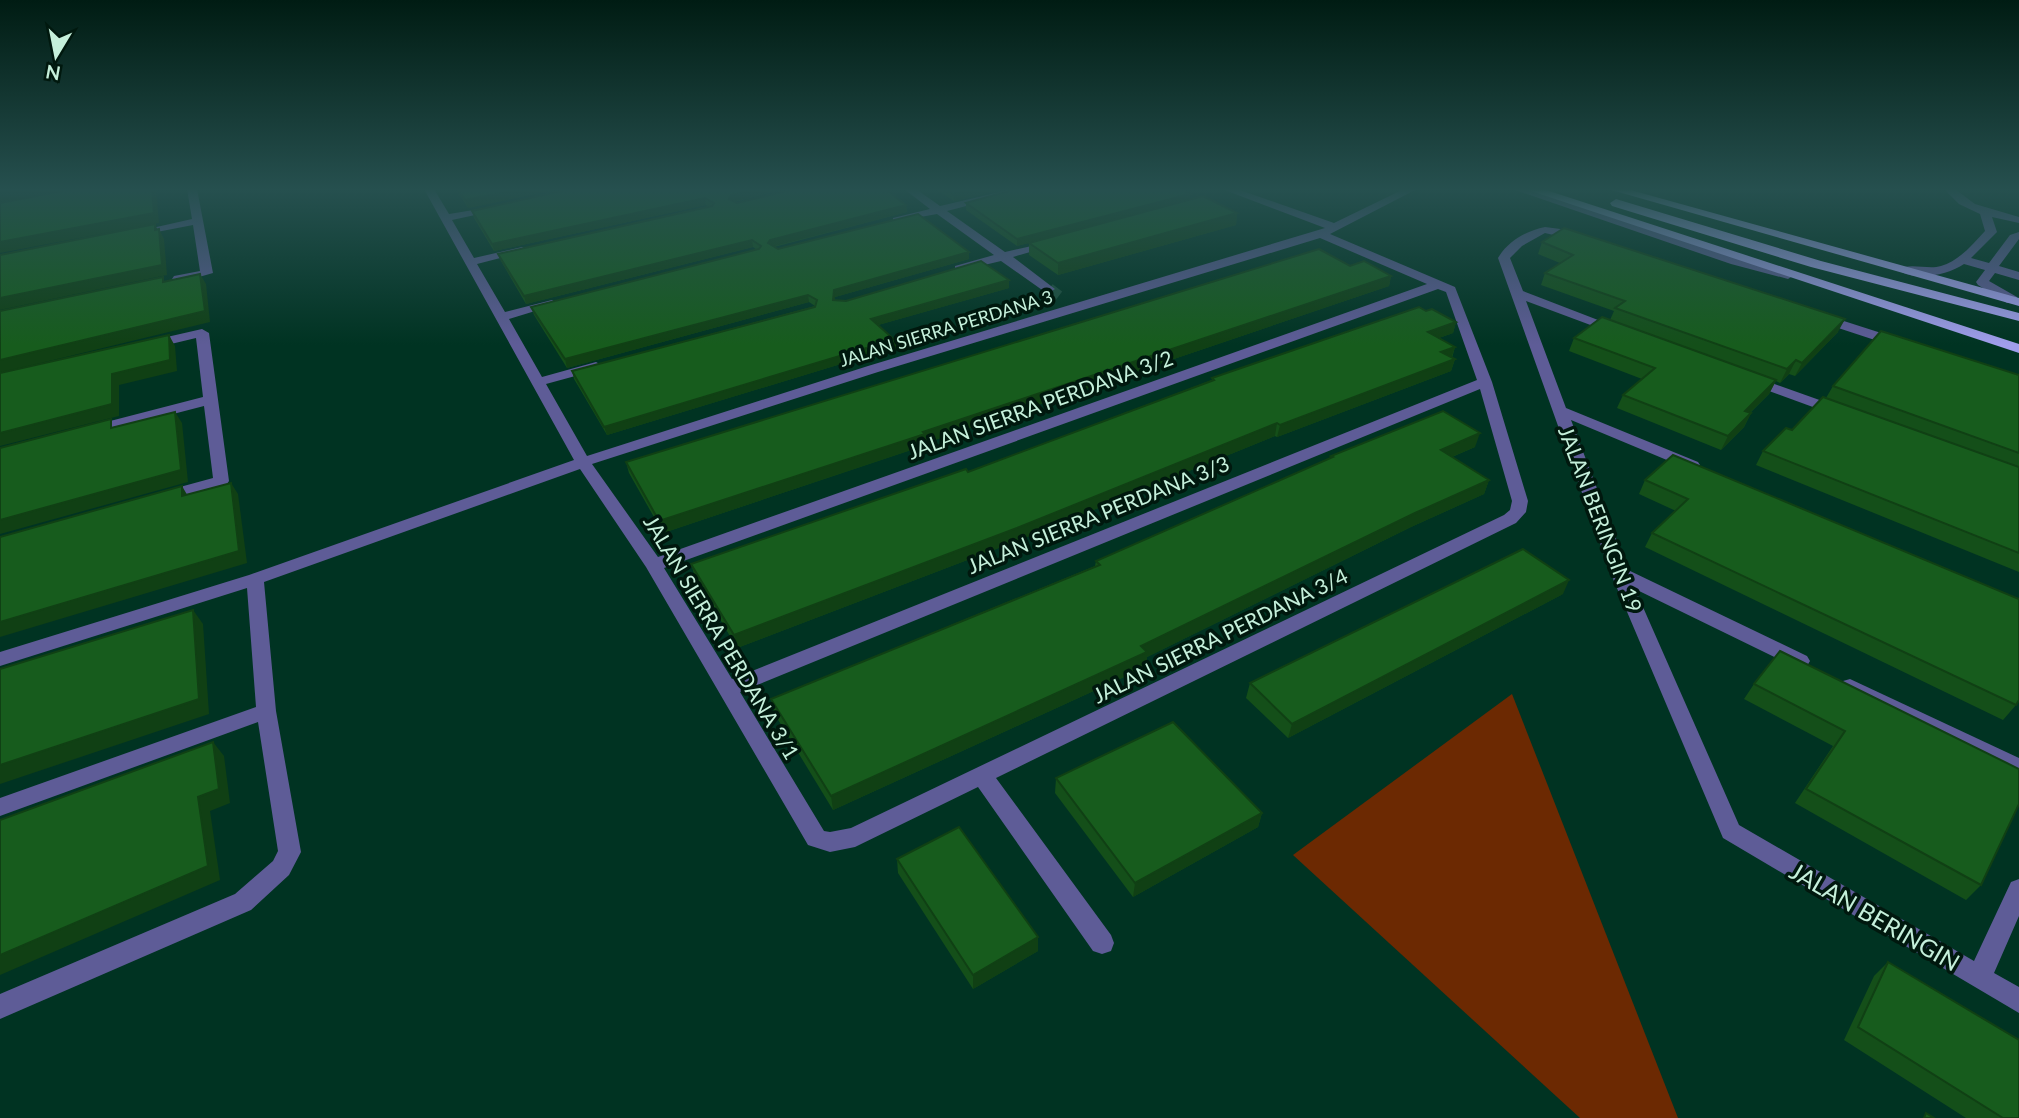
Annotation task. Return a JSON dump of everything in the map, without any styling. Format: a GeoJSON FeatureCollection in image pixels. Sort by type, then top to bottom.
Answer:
{"type":"FeatureCollection","features":[{"type":"Feature","properties":{"kind":"highway"},"geometry":{"type":"LineString","coordinates":[[1688,241],[2019,349]]}},
{"type":"Feature","properties":{"kind":"highway"},"geometry":{"type":"LineString","coordinates":[[1741,241],[1816,264],[2019,317]]}},
{"type":"Feature","properties":{"kind":"highway"},"geometry":{"type":"LineString","coordinates":[[1801,241],[2015,301]]}},
{"type":"Feature","properties":{"kind":"street"},"geometry":{"type":"LineString","coordinates":[[166,281],[207,273],[201,241]]}},
{"type":"Feature","properties":{"kind":"street","name":"JALAN SIERRA PERDANA 3/1"},"geometry":{"type":"LineString","coordinates":[[459,241],[583,462],[654,565],[816,838]]}},
{"type":"Feature","properties":{"kind":"street"},"geometry":{"type":"LineString","coordinates":[[981,241],[1049,289]]}},
{"type":"Feature","properties":{"kind":"street"},"geometry":{"type":"LineString","coordinates":[[949,272],[1059,241]]}},
{"type":"Feature","properties":{"kind":"street","name":"JALAN SIERRA PERDANA 3"},"geometry":{"type":"LineString","coordinates":[[0,659],[255,579],[583,462],[873,369],[1298,241]]}},
{"type":"Feature","properties":{"kind":"street"},"geometry":{"type":"LineString","coordinates":[[1338,241],[1440,284]]}},
{"type":"Feature","properties":{"kind":"street","name":"JALAN BERINGIN 19"},"geometry":{"type":"LineString","coordinates":[[1520,241],[1509,248],[1504,258],[1620,574],[1731,831]]}},
{"type":"Feature","properties":{"kind":"street"},"geometry":{"type":"LineString","coordinates":[[1675,241],[1798,278]]}},
{"type":"Feature","properties":{"kind":"street"},"geometry":{"type":"LineString","coordinates":[[1900,269],[1938,273],[1964,260],[1982,241]]}},
{"type":"Feature","properties":{"kind":"street"},"geometry":{"type":"LineString","coordinates":[[2011,241],[1982,282],[2015,301]]}},
{"type":"Feature","properties":{"kind":"street"},"geometry":{"type":"LineString","coordinates":[[470,262],[536,247]]}},
{"type":"Feature","properties":{"kind":"street"},"geometry":{"type":"LineString","coordinates":[[1964,260],[2019,276]]}},
{"type":"Feature","properties":{"kind":"street","name":"JALAN SIERRA PERDANA 3/4"},"geometry":{"type":"LineString","coordinates":[[816,838],[831,842],[855,837],[1510,519],[1518,512],[1520,501],[1485,382],[1455,295],[1440,284]]}},
{"type":"Feature","properties":{"kind":"street","name":"JALAN SIERRA PERDANA 3/2"},"geometry":{"type":"LineString","coordinates":[[654,565],[1440,284]]}},
{"type":"Feature","properties":{"kind":"street"},"geometry":{"type":"LineString","coordinates":[[1518,294],[1633,336]]}},
{"type":"Feature","properties":{"kind":"street"},"geometry":{"type":"LineString","coordinates":[[1061,298],[1076,309]]}},
{"type":"Feature","properties":{"kind":"street"},"geometry":{"type":"LineString","coordinates":[[501,317],[568,300]]}},
{"type":"Feature","properties":{"kind":"street"},"geometry":{"type":"LineString","coordinates":[[1807,313],[1908,346]]}},
{"type":"Feature","properties":{"kind":"street"},"geometry":{"type":"LineString","coordinates":[[138,347],[202,333],[221,481],[143,503]]}},
{"type":"Feature","properties":{"kind":"street"},"geometry":{"type":"LineString","coordinates":[[538,382],[616,361]]}},
{"type":"Feature","properties":{"kind":"street"},"geometry":{"type":"LineString","coordinates":[[1735,373],[1850,416]]}},
{"type":"Feature","properties":{"kind":"street","name":"JALAN SIERRA PERDANA 3/3"},"geometry":{"type":"LineString","coordinates":[[729,688],[1485,382]]}},
{"type":"Feature","properties":{"kind":"street"},"geometry":{"type":"LineString","coordinates":[[78,434],[209,400]]}},
{"type":"Feature","properties":{"kind":"street"},"geometry":{"type":"LineString","coordinates":[[1559,410],[1711,473]]}},
{"type":"Feature","properties":{"kind":"street"},"geometry":{"type":"LineString","coordinates":[[1620,574],[2019,768]]}},
{"type":"Feature","properties":{"kind":"street"},"geometry":{"type":"LineString","coordinates":[[0,1007],[243,902],[281,868],[290,852],[266,711],[255,579]]}},
{"type":"Feature","properties":{"kind":"street"},"geometry":{"type":"LineString","coordinates":[[0,807],[266,711]]}},
{"type":"Feature","properties":{"kind":"street"},"geometry":{"type":"LineString","coordinates":[[982,776],[1102,943]]}},
{"type":"Feature","properties":{"kind":"street","name":"JALAN BERINGIN"},"geometry":{"type":"LineString","coordinates":[[1731,831],[2019,1001]]}},
{"type":"Feature","properties":{"kind":"street"},"geometry":{"type":"LineString","coordinates":[[1979,978],[2019,888]]}},
{"type":"Feature","properties":{"kind":"shaded area"},"geometry":{"type":"Polygon","coordinates":[[[1512,694],[1678,1118],[1580,1118],[1293,855],[1512,694]]]}},
{"type":"Feature","properties":{"kind":"building"},"geometry":{"type":"Polygon","coordinates":[[[69,241],[160,241],[162,265],[0,298],[0,255],[69,241]]]}},
{"type":"Feature","properties":{"kind":"building"},"geometry":{"type":"Polygon","coordinates":[[[555,241],[747,241],[524,296],[498,254],[555,241]]]}},
{"type":"Feature","properties":{"kind":"building"},"geometry":{"type":"Polygon","coordinates":[[[754,241],[769,241],[768,243],[778,249],[809,241],[954,241],[969,252],[834,290],[833,300],[846,301],[981,261],[1009,280],[871,319],[897,342],[869,350],[866,348],[604,427],[572,371],[815,307],[817,300],[808,295],[565,359],[531,307],[759,249],[761,246],[754,241]]]}},
{"type":"Feature","properties":{"kind":"building"},"geometry":{"type":"Polygon","coordinates":[[[1036,241],[1136,241],[1058,263],[1029,243],[1036,241]]]}},
{"type":"Feature","properties":{"kind":"building"},"geometry":{"type":"Polygon","coordinates":[[[1605,241],[1845,319],[1802,363],[1796,360],[1787,369],[1615,308],[1625,301],[1545,273],[1573,255],[1542,242],[1605,241]]]}},
{"type":"Feature","properties":{"kind":"building"},"geometry":{"type":"Polygon","coordinates":[[[1319,249],[1350,266],[1364,261],[1391,276],[659,521],[626,462],[1319,249]]]}},
{"type":"Feature","properties":{"kind":"building"},"geometry":{"type":"Polygon","coordinates":[[[200,274],[205,311],[0,360],[0,311],[163,277],[163,282],[200,274]]]}},
{"type":"Feature","properties":{"kind":"building"},"geometry":{"type":"Polygon","coordinates":[[[1419,307],[1426,311],[1432,309],[1456,322],[1428,332],[1455,347],[1441,352],[1455,359],[1280,425],[1277,423],[1017,528],[734,635],[691,564],[966,469],[968,472],[1214,380],[1212,378],[1419,307]]]}},
{"type":"Feature","properties":{"kind":"building"},"geometry":{"type":"Polygon","coordinates":[[[1602,317],[1776,380],[1745,411],[1751,413],[1728,436],[1623,395],[1655,368],[1574,338],[1602,317]]]}},
{"type":"Feature","properties":{"kind":"building"},"geometry":{"type":"Polygon","coordinates":[[[1881,331],[2019,375],[2019,453],[1833,386],[1881,331]]]}},
{"type":"Feature","properties":{"kind":"building"},"geometry":{"type":"Polygon","coordinates":[[[169,335],[170,360],[112,374],[112,404],[0,433],[0,373],[169,335]]]}},
{"type":"Feature","properties":{"kind":"building"},"geometry":{"type":"Polygon","coordinates":[[[1823,397],[2019,467],[2019,553],[1763,451],[1786,428],[1792,430],[1823,397]]]}},
{"type":"Feature","properties":{"kind":"building"},"geometry":{"type":"Polygon","coordinates":[[[1443,411],[1480,433],[1441,450],[1489,480],[1141,646],[1147,652],[831,796],[771,699],[1100,565],[1096,561],[1333,457],[1331,456],[1443,411]]]}},
{"type":"Feature","properties":{"kind":"building"},"geometry":{"type":"Polygon","coordinates":[[[175,412],[181,470],[0,520],[0,448],[111,419],[111,428],[175,412]]]}},
{"type":"Feature","properties":{"kind":"building"},"geometry":{"type":"Polygon","coordinates":[[[1673,455],[2019,599],[2019,700],[2016,705],[1652,533],[1688,499],[1645,480],[1673,455]]]}},
{"type":"Feature","properties":{"kind":"building"},"geometry":{"type":"Polygon","coordinates":[[[231,483],[239,551],[0,622],[0,537],[182,486],[182,496],[231,483]]]}},
{"type":"Feature","properties":{"kind":"building"},"geometry":{"type":"Polygon","coordinates":[[[1523,549],[1569,580],[1292,724],[1250,683],[1523,549]]]}},
{"type":"Feature","properties":{"kind":"building"},"geometry":{"type":"Polygon","coordinates":[[[193,610],[199,699],[0,765],[0,669],[193,610]]]}},
{"type":"Feature","properties":{"kind":"building"},"geometry":{"type":"Polygon","coordinates":[[[1780,651],[2019,769],[2019,804],[1981,885],[1806,789],[1845,731],[1754,684],[1780,651]]]}},
{"type":"Feature","properties":{"kind":"building"},"geometry":{"type":"Polygon","coordinates":[[[1173,722],[1262,813],[1135,883],[1056,778],[1173,722]]]}},
{"type":"Feature","properties":{"kind":"building"},"geometry":{"type":"Polygon","coordinates":[[[213,742],[219,789],[198,797],[208,866],[0,955],[0,820],[213,742]]]}},
{"type":"Feature","properties":{"kind":"building"},"geometry":{"type":"Polygon","coordinates":[[[959,827],[1038,937],[973,975],[897,859],[959,827]]]}},
{"type":"Feature","properties":{"kind":"building"},"geometry":{"type":"Polygon","coordinates":[[[1888,962],[2019,1040],[2019,1118],[2003,1118],[1858,1027],[1888,962]]]}},
{"type":"Feature","properties":{"kind":"tunnel"},"geometry":{"type":"LineString","coordinates":[[1049,289],[1061,298]]}}]}
